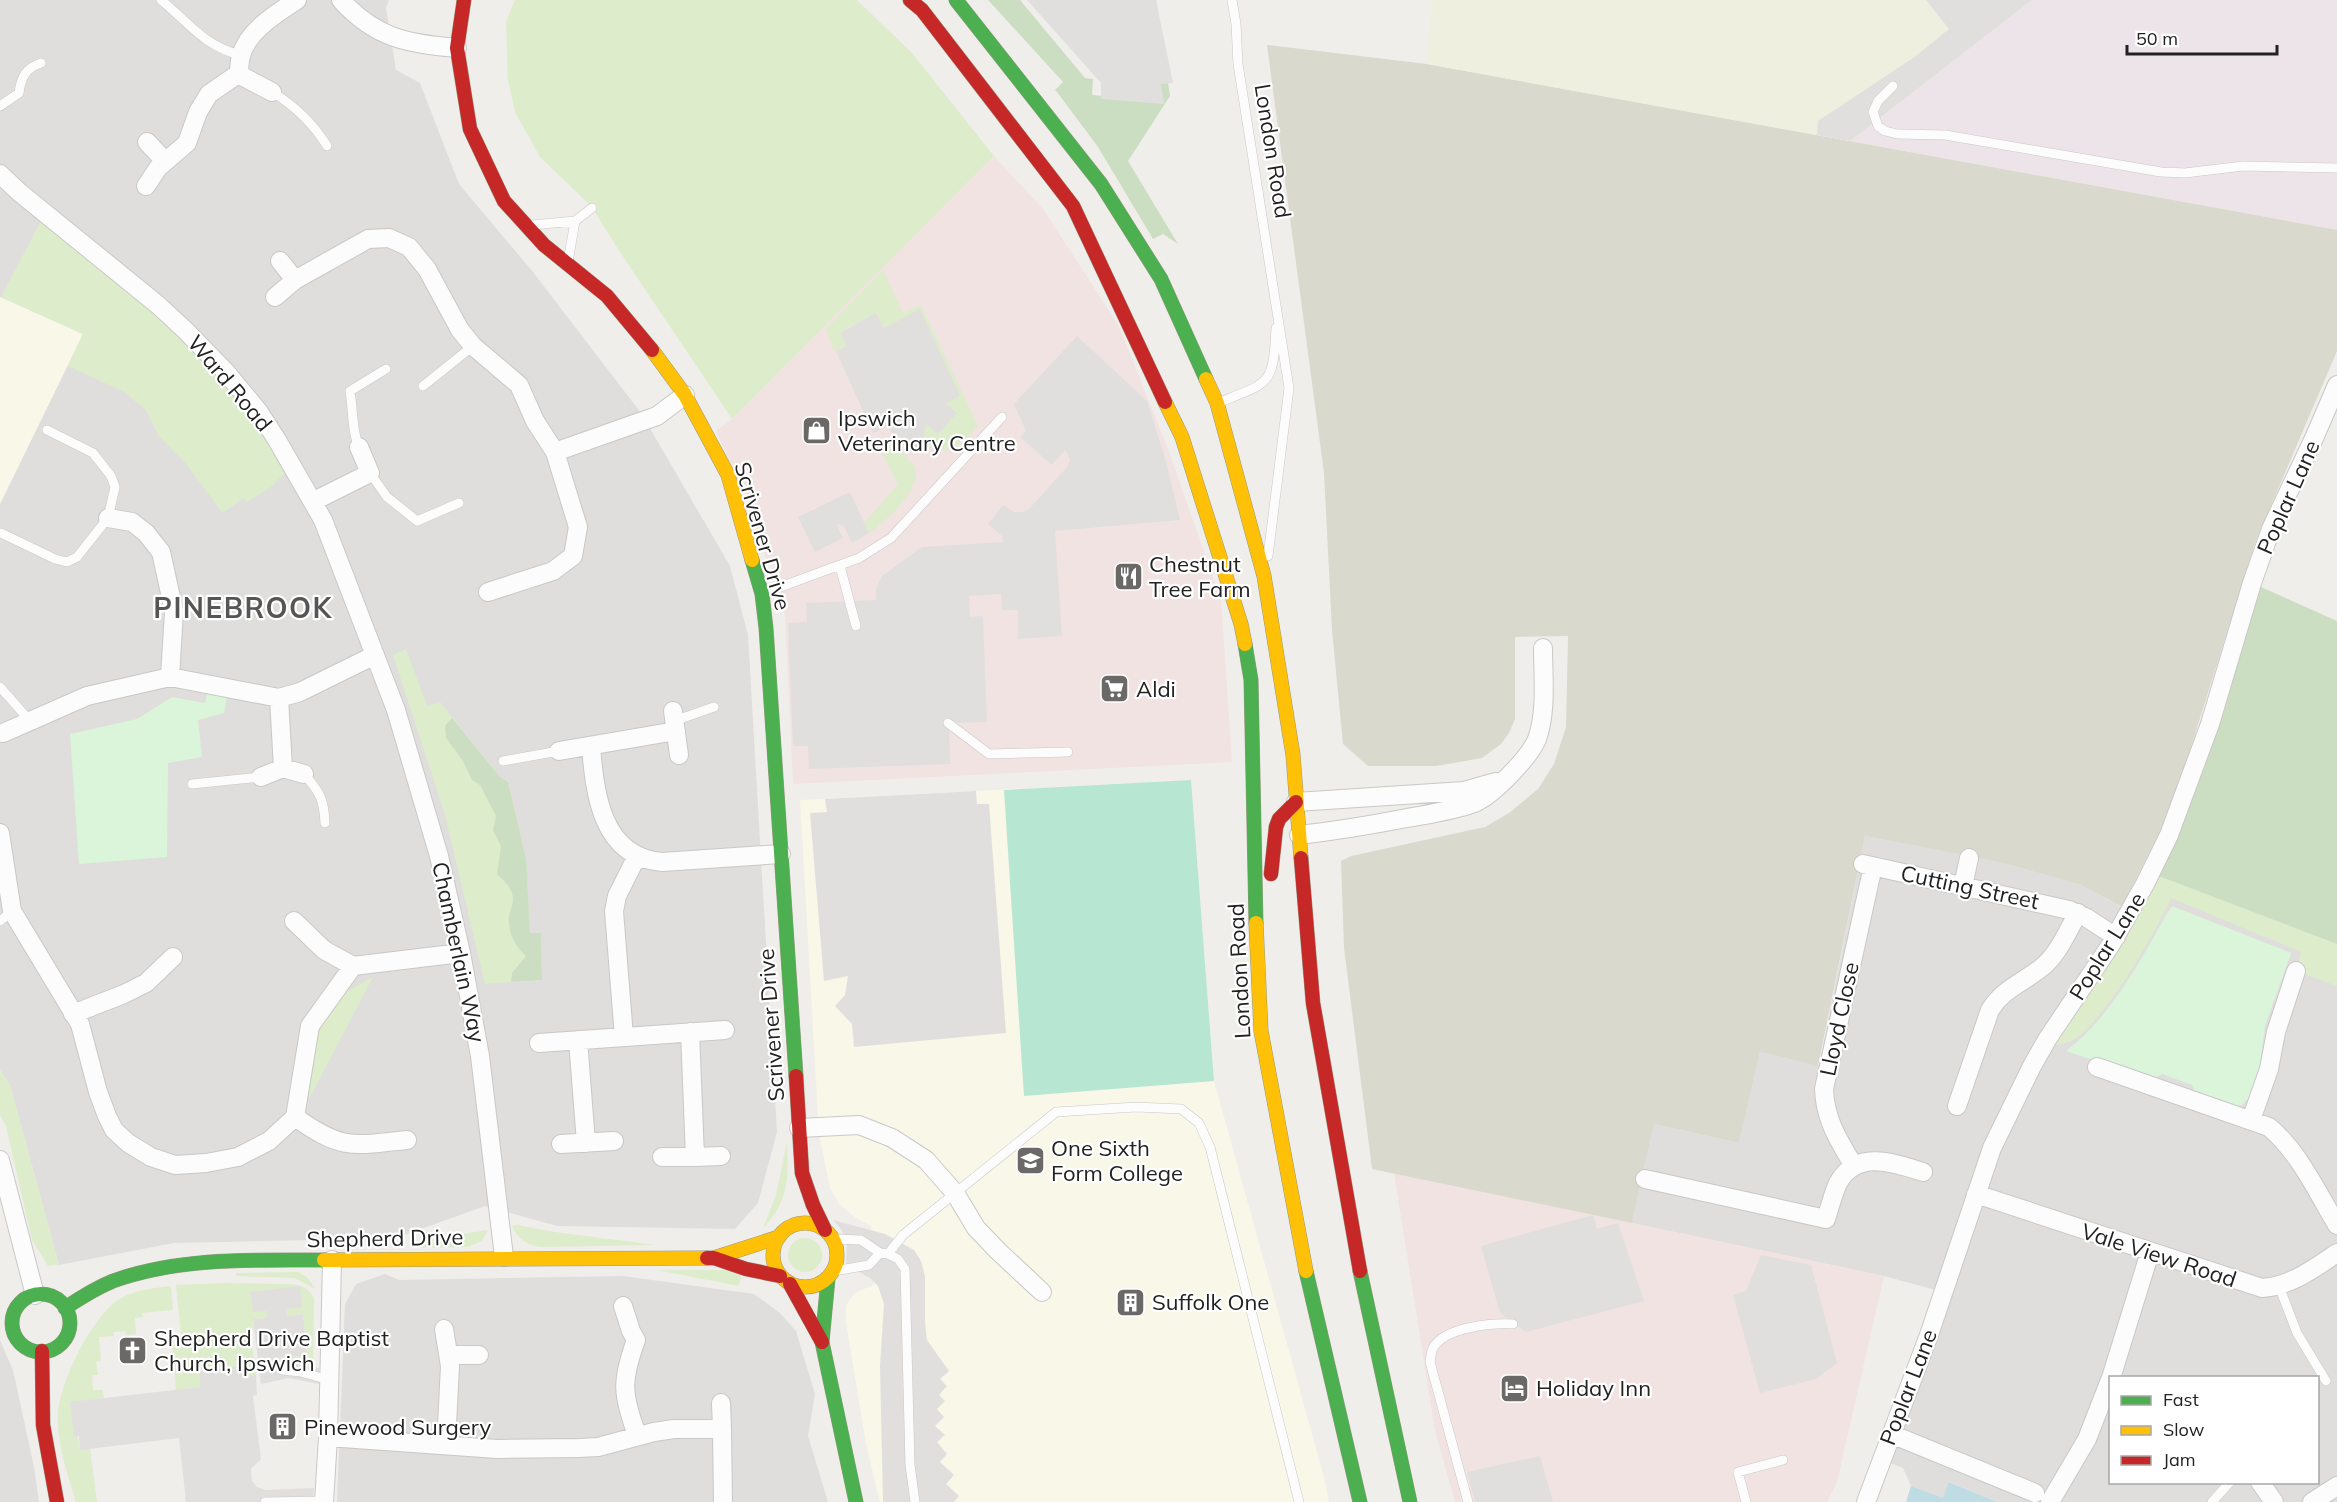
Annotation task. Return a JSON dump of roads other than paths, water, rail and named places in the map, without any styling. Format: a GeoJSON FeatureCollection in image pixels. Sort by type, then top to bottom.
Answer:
{"type":"FeatureCollection","features":[{"type":"Feature","properties":{"kind":"main road","name":"Scrivener Drive"},"geometry":{"type":"LineString","coordinates":[[464,0],[457,48],[470,129],[504,201],[544,245],[607,296],[641,334],[685,395],[728,475],[762,594],[766,628],[802,1173],[813,1205],[829,1234]]}},
{"type":"Feature","properties":{"kind":"main road","name":"London Road"},"geometry":{"type":"LineString","coordinates":[[910,0],[922,10],[1073,206],[1182,437],[1241,624],[1251,680],[1257,963],[1261,1031],[1312,1301],[1360,1502]]}},
{"type":"Feature","properties":{"kind":"main road"},"geometry":{"type":"LineString","coordinates":[[956,0],[1101,184],[1161,279],[1217,403]]}},
{"type":"Feature","properties":{"kind":"main road","name":"London Road"},"geometry":{"type":"LineString","coordinates":[[1217,403],[1264,576],[1293,755],[1315,1015],[1364,1296],[1410,1502]]}},
{"type":"Feature","properties":{"kind":"main road"},"geometry":{"type":"LineString","coordinates":[[1253,762],[1264,799],[1279,819],[1299,835]]}},
{"type":"Feature","properties":{"kind":"main road"},"geometry":{"type":"LineString","coordinates":[[1270,887],[1272,852],[1279,819],[1296,802]]}},
{"type":"Feature","properties":{"kind":"main road"},"geometry":{"type":"LineString","coordinates":[[1276,1113],[1278,1042]]}},
{"type":"Feature","properties":{"kind":"main road","name":"Scrivener Drive"},"geometry":{"type":"LineString","coordinates":[[783,1233],[802,1173]]}},
{"type":"Feature","properties":{"kind":"main road"},"geometry":{"type":"LineString","coordinates":[[822,1342],[831,1275],[837,1262],[838,1251],[829,1234],[812,1224],[802,1223],[783,1233],[774,1249],[773,1260],[822,1342],[856,1502]]}},
{"type":"Feature","properties":{"kind":"main road","name":"Shepherd Drive"},"geometry":{"type":"LineString","coordinates":[[714,1258],[756,1246],[783,1233]]}},
{"type":"Feature","properties":{"kind":"main road","name":"Shepherd Drive"},"geometry":{"type":"LineString","coordinates":[[65,1308],[99,1285],[144,1273],[220,1263],[402,1261],[504,1257],[714,1258],[785,1280]]}},
{"type":"Feature","properties":{"kind":"main road"},"geometry":{"type":"LineString","coordinates":[[785,1280],[800,1287],[810,1288],[831,1275]]}},
{"type":"Feature","properties":{"kind":"main road"},"geometry":{"type":"LineString","coordinates":[[35,1295],[52,1296],[65,1308],[69,1322],[66,1336],[56,1347],[42,1352],[30,1349],[19,1342],[6,1313],[23,1300],[35,1295]]}},
{"type":"Feature","properties":{"kind":"main road"},"geometry":{"type":"LineString","coordinates":[[42,1352],[43,1425],[57,1502]]}},
{"type":"Feature","properties":{"kind":"street"},"geometry":{"type":"LineString","coordinates":[[146,186],[165,161],[187,143],[198,112],[209,94],[238,74],[245,46],[260,28],[297,0]]}},
{"type":"Feature","properties":{"kind":"street"},"geometry":{"type":"LineString","coordinates":[[341,0],[357,16],[391,38],[423,46],[457,48]]}},
{"type":"Feature","properties":{"kind":"street"},"geometry":{"type":"LineString","coordinates":[[238,74],[272,92]]}},
{"type":"Feature","properties":{"kind":"street"},"geometry":{"type":"LineString","coordinates":[[147,142],[165,161]]}},
{"type":"Feature","properties":{"kind":"street","name":"Ward Road"},"geometry":{"type":"LineString","coordinates":[[0,174],[185,330],[225,371],[259,412],[314,501],[338,554],[375,655]]}},
{"type":"Feature","properties":{"kind":"street"},"geometry":{"type":"LineString","coordinates":[[275,297],[295,280],[368,238],[389,238],[409,247],[427,269],[460,330],[473,346],[519,385],[535,421],[555,452],[578,527],[573,556],[553,571],[488,591]]}},
{"type":"Feature","properties":{"kind":"street"},"geometry":{"type":"LineString","coordinates":[[280,261],[295,280]]}},
{"type":"Feature","properties":{"kind":"street","name":"Poplar Lane"},"geometry":{"type":"LineString","coordinates":[[1866,1502],[1929,1335],[1998,1133],[2048,1038],[2116,937],[2151,873],[2181,805],[2210,724],[2267,538],[2336,389]]}},
{"type":"Feature","properties":{"kind":"street"},"geometry":{"type":"LineString","coordinates":[[555,452],[657,416],[685,395]]}},
{"type":"Feature","properties":{"kind":"street"},"geometry":{"type":"LineString","coordinates":[[314,501],[370,473],[359,447]]}},
{"type":"Feature","properties":{"kind":"street"},"geometry":{"type":"LineString","coordinates":[[108,518],[132,522],[146,533],[161,552],[174,611],[170,677]]}},
{"type":"Feature","properties":{"kind":"street"},"geometry":{"type":"LineString","coordinates":[[1299,835],[1343,830],[1438,813],[1476,802],[1504,780],[1525,757],[1537,738],[1543,701],[1543,648]]}},
{"type":"Feature","properties":{"kind":"street"},"geometry":{"type":"LineString","coordinates":[[3,733],[87,696],[170,677],[279,698],[300,692],[375,655]]}},
{"type":"Feature","properties":{"kind":"street","name":"Chamberlain Way"},"geometry":{"type":"LineString","coordinates":[[375,655],[416,772],[439,856],[461,952],[480,1056],[504,1257]]}},
{"type":"Feature","properties":{"kind":"street"},"geometry":{"type":"LineString","coordinates":[[279,698],[284,768]]}},
{"type":"Feature","properties":{"kind":"street"},"geometry":{"type":"LineString","coordinates":[[559,751],[591,747],[674,721],[679,755]]}},
{"type":"Feature","properties":{"kind":"street"},"geometry":{"type":"LineString","coordinates":[[591,747],[596,784],[607,827],[625,849],[637,856],[662,862],[781,854]]}},
{"type":"Feature","properties":{"kind":"street"},"geometry":{"type":"LineString","coordinates":[[261,777],[284,768],[304,774]]}},
{"type":"Feature","properties":{"kind":"street"},"geometry":{"type":"LineString","coordinates":[[1296,802],[1464,790],[1504,780]]}},
{"type":"Feature","properties":{"kind":"street"},"geometry":{"type":"LineString","coordinates":[[0,833],[6,916],[80,1024],[98,1092],[114,1130],[128,1143],[151,1157],[175,1165],[206,1163],[238,1157],[269,1141],[295,1117],[310,1026],[353,966]]}},
{"type":"Feature","properties":{"kind":"street"},"geometry":{"type":"LineString","coordinates":[[624,1037],[614,911],[619,891],[637,856]]}},
{"type":"Feature","properties":{"kind":"street"},"geometry":{"type":"LineString","coordinates":[[1963,886],[1969,858]]}},
{"type":"Feature","properties":{"kind":"street","name":"Cutting Street"},"geometry":{"type":"LineString","coordinates":[[1867,865],[2078,913],[2116,937]]}},
{"type":"Feature","properties":{"kind":"street","name":"Lloyd Close"},"geometry":{"type":"LineString","coordinates":[[1854,1166],[1831,1126],[1825,1105],[1824,1089],[1867,865]]}},
{"type":"Feature","properties":{"kind":"street"},"geometry":{"type":"LineString","coordinates":[[1957,1106],[1990,1010],[2010,987],[2040,969],[2052,957],[2078,913]]}},
{"type":"Feature","properties":{"kind":"street"},"geometry":{"type":"LineString","coordinates":[[294,921],[324,950],[353,966],[461,952]]}},
{"type":"Feature","properties":{"kind":"street"},"geometry":{"type":"LineString","coordinates":[[74,1014],[146,983],[173,957]]}},
{"type":"Feature","properties":{"kind":"street"},"geometry":{"type":"LineString","coordinates":[[2251,1120],[2269,1070],[2276,1032],[2296,971]]}},
{"type":"Feature","properties":{"kind":"street"},"geometry":{"type":"LineString","coordinates":[[539,1043],[724,1030]]}},
{"type":"Feature","properties":{"kind":"street"},"geometry":{"type":"LineString","coordinates":[[690,1032],[695,1157]]}},
{"type":"Feature","properties":{"kind":"street"},"geometry":{"type":"LineString","coordinates":[[578,1040],[586,1143]]}},
{"type":"Feature","properties":{"kind":"street"},"geometry":{"type":"LineString","coordinates":[[2097,1067],[2269,1127],[2283,1139],[2337,1225]]}},
{"type":"Feature","properties":{"kind":"street"},"geometry":{"type":"LineString","coordinates":[[295,1117],[333,1141],[361,1145],[407,1140]]}},
{"type":"Feature","properties":{"kind":"street"},"geometry":{"type":"LineString","coordinates":[[800,1128],[859,1125],[892,1138],[926,1160],[955,1193],[976,1228],[1042,1292]]}},
{"type":"Feature","properties":{"kind":"street"},"geometry":{"type":"LineString","coordinates":[[561,1144],[614,1141]]}},
{"type":"Feature","properties":{"kind":"street"},"geometry":{"type":"LineString","coordinates":[[662,1157],[721,1156]]}},
{"type":"Feature","properties":{"kind":"street"},"geometry":{"type":"LineString","coordinates":[[0,1160],[35,1295]]}},
{"type":"Feature","properties":{"kind":"street"},"geometry":{"type":"LineString","coordinates":[[1645,1179],[1826,1219],[1840,1181],[1854,1166],[1867,1161],[1881,1160],[1923,1172]]}},
{"type":"Feature","properties":{"kind":"street","name":"Vale View Road"},"geometry":{"type":"LineString","coordinates":[[1976,1194],[2262,1288],[2279,1286],[2297,1279],[2337,1253]]}},
{"type":"Feature","properties":{"kind":"street"},"geometry":{"type":"LineString","coordinates":[[2112,1376],[2150,1252]]}},
{"type":"Feature","properties":{"kind":"street"},"geometry":{"type":"LineString","coordinates":[[324,1502],[328,1437],[332,1260]]}},
{"type":"Feature","properties":{"kind":"street"},"geometry":{"type":"LineString","coordinates":[[623,1306],[631,1331],[645,1338],[626,1369],[624,1383],[625,1398],[637,1435]]}},
{"type":"Feature","properties":{"kind":"street"},"geometry":{"type":"LineString","coordinates":[[444,1329],[449,1355],[446,1445]]}},
{"type":"Feature","properties":{"kind":"street"},"geometry":{"type":"LineString","coordinates":[[449,1355],[479,1355]]}},
{"type":"Feature","properties":{"kind":"street"},"geometry":{"type":"LineString","coordinates":[[1890,1434],[2043,1498],[2087,1440],[2109,1384]]}},
{"type":"Feature","properties":{"kind":"street"},"geometry":{"type":"LineString","coordinates":[[721,1403],[723,1502]]}},
{"type":"Feature","properties":{"kind":"street"},"geometry":{"type":"LineString","coordinates":[[328,1437],[497,1449],[598,1447],[637,1435],[674,1429],[722,1429]]}},
{"type":"Feature","properties":{"kind":"street"},"geometry":{"type":"LineString","coordinates":[[2261,1484],[2274,1502]]}},
{"type":"Feature","properties":{"kind":"street"},"geometry":{"type":"LineString","coordinates":[[2312,1502],[2337,1486]]}},
{"type":"Feature","properties":{"kind":"lane"},"geometry":{"type":"LineString","coordinates":[[161,0],[210,44],[241,55]]}},
{"type":"Feature","properties":{"kind":"lane","name":"London Road"},"geometry":{"type":"LineString","coordinates":[[1232,0],[1238,64],[1289,388],[1271,539],[1264,576]]}},
{"type":"Feature","properties":{"kind":"lane"},"geometry":{"type":"LineString","coordinates":[[0,106],[19,93],[21,79],[33,66],[41,63]]}},
{"type":"Feature","properties":{"kind":"lane"},"geometry":{"type":"LineString","coordinates":[[1893,86],[1878,101],[1873,112],[1878,126],[1885,131],[1897,134],[1945,135],[2174,174],[2243,166],[2337,168]]}},
{"type":"Feature","properties":{"kind":"lane"},"geometry":{"type":"LineString","coordinates":[[272,92],[300,112],[313,125],[327,146]]}},
{"type":"Feature","properties":{"kind":"lane"},"geometry":{"type":"LineString","coordinates":[[526,226],[575,221],[592,208]]}},
{"type":"Feature","properties":{"kind":"lane"},"geometry":{"type":"LineString","coordinates":[[568,265],[575,221]]}},
{"type":"Feature","properties":{"kind":"lane","name":"London Road"},"geometry":{"type":"LineString","coordinates":[[1217,403],[1263,385],[1274,365],[1277,308]]}},
{"type":"Feature","properties":{"kind":"lane"},"geometry":{"type":"LineString","coordinates":[[423,386],[473,346]]}},
{"type":"Feature","properties":{"kind":"lane"},"geometry":{"type":"LineString","coordinates":[[359,447],[354,437],[354,413],[350,391],[386,369]]}},
{"type":"Feature","properties":{"kind":"lane"},"geometry":{"type":"LineString","coordinates":[[762,594],[859,558],[891,538],[1002,417]]}},
{"type":"Feature","properties":{"kind":"lane"},"geometry":{"type":"LineString","coordinates":[[0,533],[67,562],[77,557],[108,518],[115,487],[111,476],[93,453],[47,430]]}},
{"type":"Feature","properties":{"kind":"lane"},"geometry":{"type":"LineString","coordinates":[[370,473],[387,497],[417,521],[459,503]]}},
{"type":"Feature","properties":{"kind":"lane"},"geometry":{"type":"LineString","coordinates":[[840,566],[856,626]]}},
{"type":"Feature","properties":{"kind":"lane"},"geometry":{"type":"LineString","coordinates":[[0,687],[30,721]]}},
{"type":"Feature","properties":{"kind":"lane"},"geometry":{"type":"LineString","coordinates":[[674,721],[714,707]]}},
{"type":"Feature","properties":{"kind":"lane"},"geometry":{"type":"LineString","coordinates":[[948,723],[989,754],[1068,752]]}},
{"type":"Feature","properties":{"kind":"lane"},"geometry":{"type":"LineString","coordinates":[[503,761],[559,751]]}},
{"type":"Feature","properties":{"kind":"lane"},"geometry":{"type":"LineString","coordinates":[[304,774],[324,803],[325,823]]}},
{"type":"Feature","properties":{"kind":"lane"},"geometry":{"type":"LineString","coordinates":[[192,784],[261,777]]}},
{"type":"Feature","properties":{"kind":"lane"},"geometry":{"type":"LineString","coordinates":[[831,1275],[869,1265],[884,1254],[903,1234],[1056,1113],[1136,1107],[1181,1109],[1198,1123],[1210,1147],[1299,1502]]}},
{"type":"Feature","properties":{"kind":"lane"},"geometry":{"type":"LineString","coordinates":[[829,1234],[861,1240],[884,1254],[898,1259],[905,1269],[910,1465],[915,1502]]}},
{"type":"Feature","properties":{"kind":"lane"},"geometry":{"type":"LineString","coordinates":[[2279,1286],[2297,1334],[2325,1381]]}},
{"type":"Feature","properties":{"kind":"lane"},"geometry":{"type":"LineString","coordinates":[[1468,1502],[1430,1362],[1432,1349],[1443,1338],[1455,1332],[1492,1323],[1513,1324]]}},
{"type":"Feature","properties":{"kind":"lane"},"geometry":{"type":"LineString","coordinates":[[282,1370],[301,1372],[329,1380]]}},
{"type":"Feature","properties":{"kind":"lane"},"geometry":{"type":"LineString","coordinates":[[1746,1502],[1738,1472],[1783,1460]]}},
{"type":"Feature","properties":{"kind":"lane"},"geometry":{"type":"LineString","coordinates":[[2212,1502],[2228,1484]]}},
{"type":"Feature","properties":{"kind":"lane"},"geometry":{"type":"LineString","coordinates":[[265,1502],[324,1502]]}},
{"type":"Feature","properties":{"kind":"water"},"geometry":{"type":"Polygon","coordinates":[[[1949,1482],[1997,1502],[1906,1502],[1911,1486],[1943,1498],[1949,1482]]]}},
{"type":"Feature","properties":{"kind":"place","name":"Ipswich Veterinary Centre"},"geometry":{"type":"Point","coordinates":[817,431]}},
{"type":"Feature","properties":{"kind":"place","name":"Chestnut Tree Farm"},"geometry":{"type":"Point","coordinates":[1128,577]}},
{"type":"Feature","properties":{"kind":"place","name":"Aldi"},"geometry":{"type":"Point","coordinates":[1115,689]}},
{"type":"Feature","properties":{"kind":"place","name":"One Sixth Form College"},"geometry":{"type":"Point","coordinates":[1030,1161]}},
{"type":"Feature","properties":{"kind":"place","name":"Suffolk One"},"geometry":{"type":"Point","coordinates":[1131,1302]}},
{"type":"Feature","properties":{"kind":"place","name":"Shepherd Drive Baptist Church, Ipswich"},"geometry":{"type":"Point","coordinates":[133,1351]}},
{"type":"Feature","properties":{"kind":"place","name":"Holiday Inn"},"geometry":{"type":"Point","coordinates":[1515,1388]}},
{"type":"Feature","properties":{"kind":"place","name":"Pinewood Surgery"},"geometry":{"type":"Point","coordinates":[283,1427]}},
{"type":"Feature","properties":{"kind":"district","name":"PINEBROOK"},"geometry":{"type":"Point","coordinates":[243,607]}}]}
